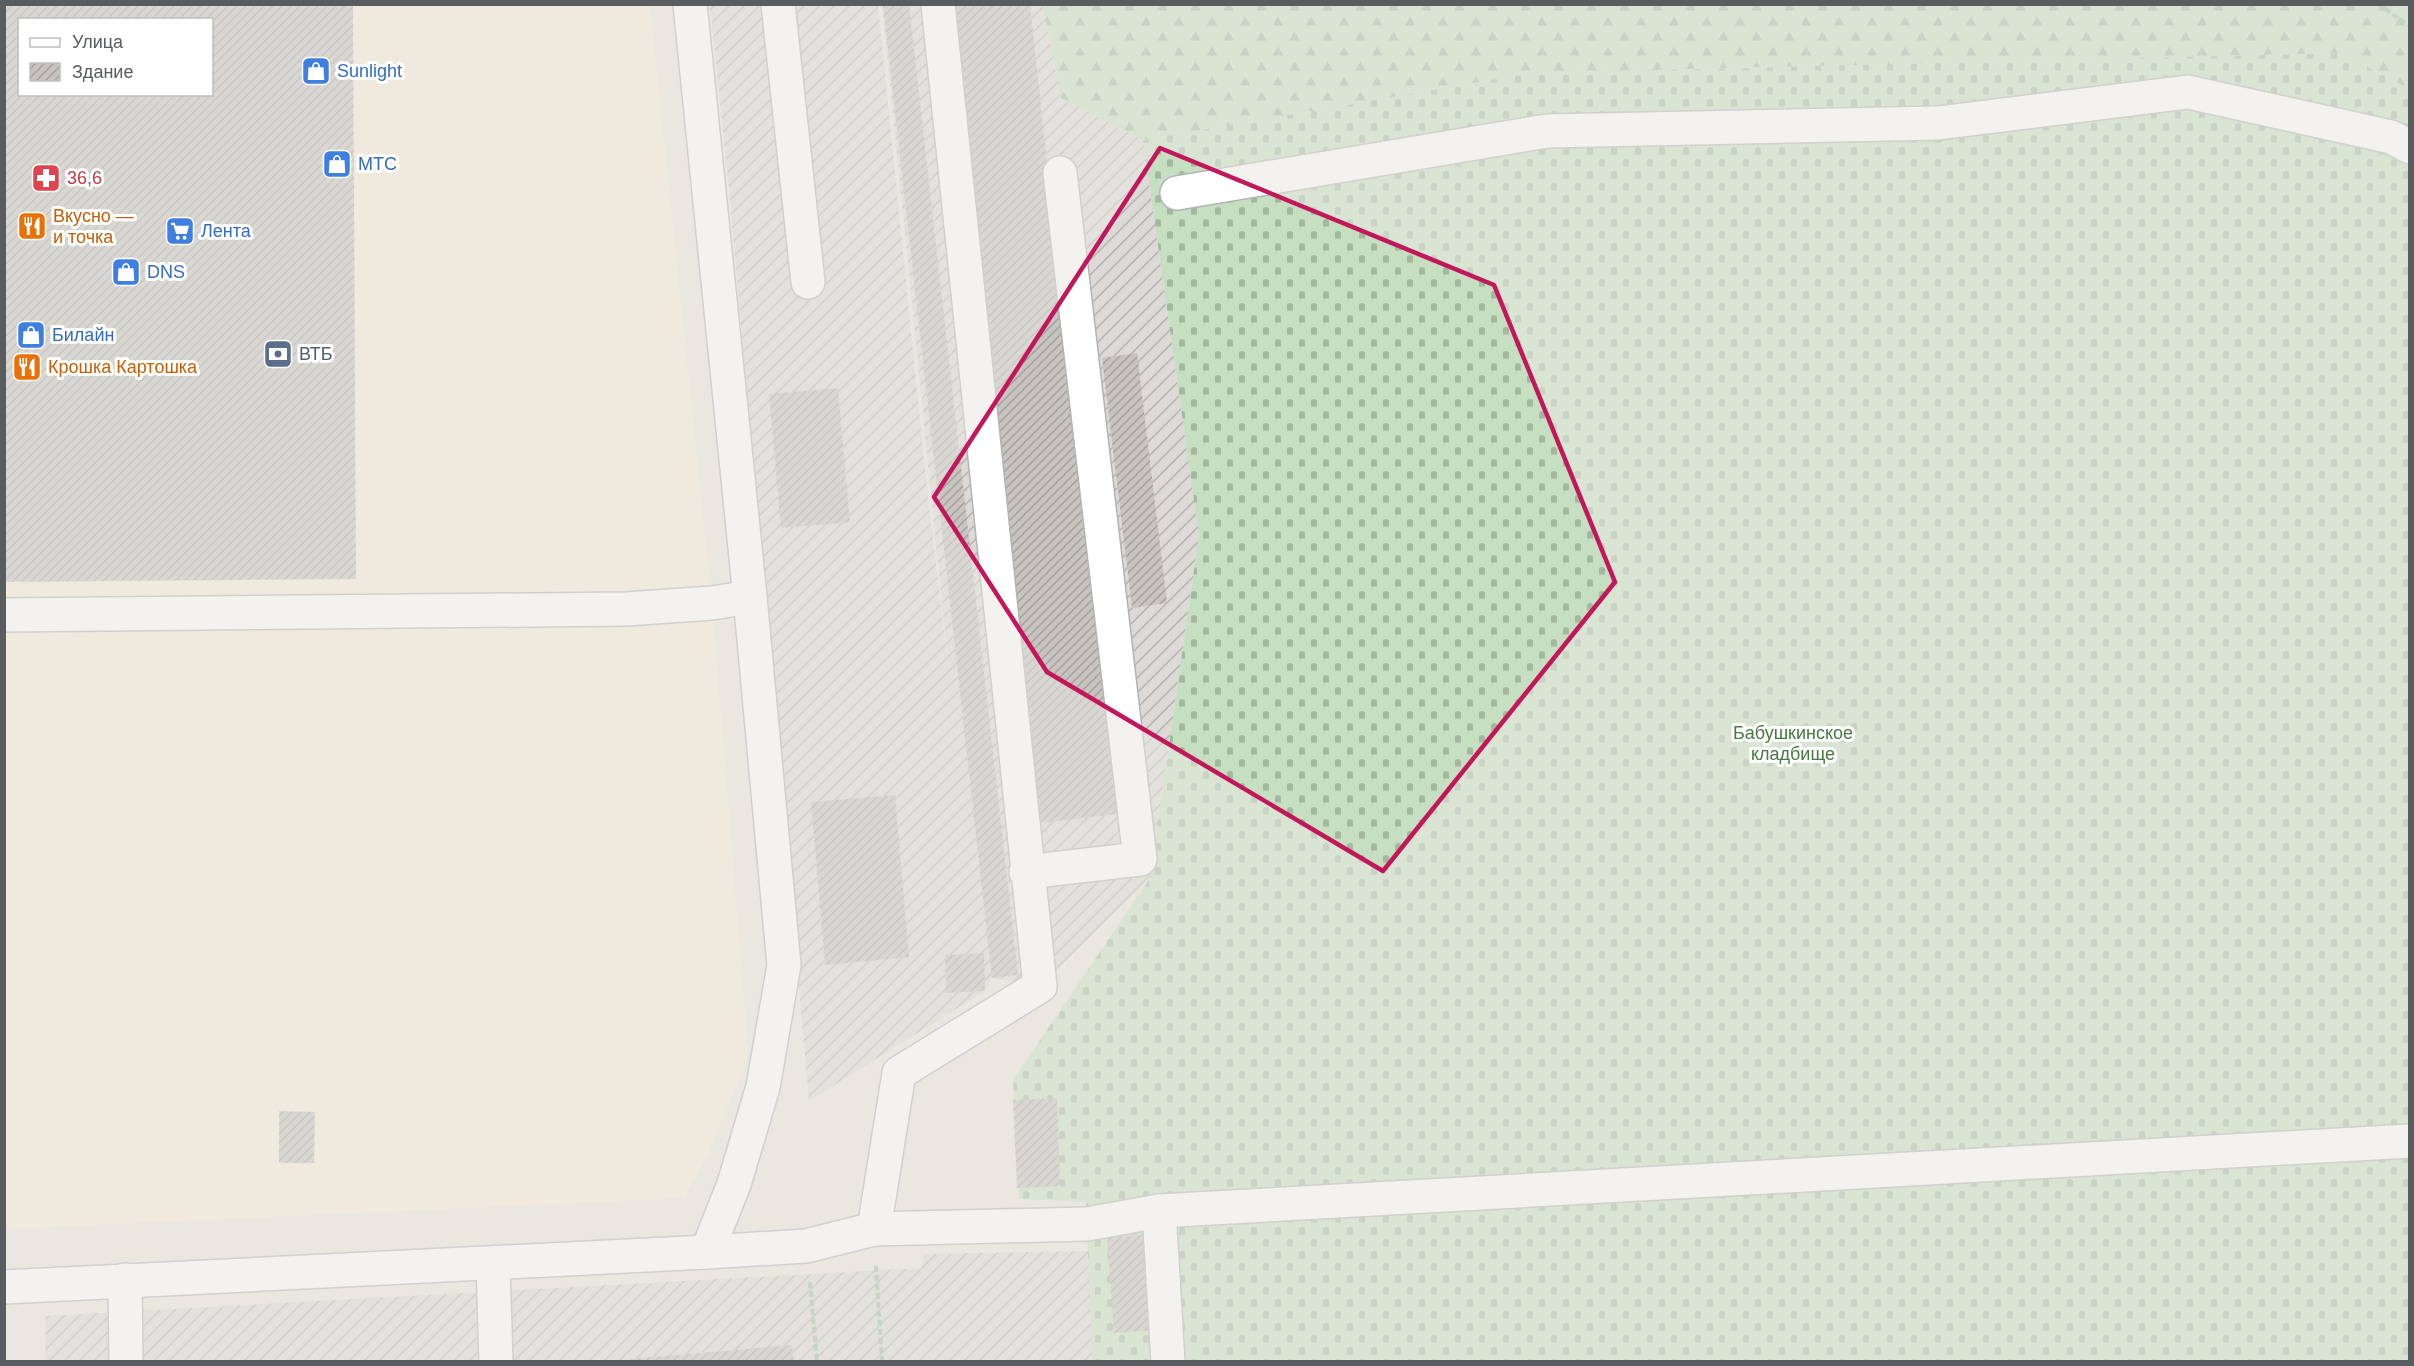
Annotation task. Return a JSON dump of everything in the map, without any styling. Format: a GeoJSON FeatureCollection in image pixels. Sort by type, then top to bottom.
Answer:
{"type":"FeatureCollection","features":[{"type":"Feature","properties":{"kind":"street"},"geometry":{"type":"LineString","coordinates":[[690,4],[750,597],[784,965],[763,1086],[734,1184],[707,1252]]}},
{"type":"Feature","properties":{"kind":"street"},"geometry":{"type":"LineString","coordinates":[[778,4],[808,282]]}},
{"type":"Feature","properties":{"kind":"street"},"geometry":{"type":"LineString","coordinates":[[874,1229],[899,1073],[1040,986],[1026,872],[938,4]]}},
{"type":"Feature","properties":{"kind":"street"},"geometry":{"type":"LineString","coordinates":[[1177,193],[1547,131],[1938,123],[2188,92],[2391,137],[2409,147]]}},
{"type":"Feature","properties":{"kind":"street"},"geometry":{"type":"LineString","coordinates":[[1026,872],[1140,859],[1060,172]]}},
{"type":"Feature","properties":{"kind":"street"},"geometry":{"type":"LineString","coordinates":[[4,615],[626,609],[712,603],[750,597]]}},
{"type":"Feature","properties":{"kind":"street"},"geometry":{"type":"LineString","coordinates":[[4,1287],[806,1246],[874,1229],[1087,1224],[1159,1211],[2409,1141]]}},
{"type":"Feature","properties":{"kind":"street"},"geometry":{"type":"LineString","coordinates":[[1159,1211],[1168,1362]]}},
{"type":"Feature","properties":{"kind":"street"},"geometry":{"type":"LineString","coordinates":[[493,1263],[496,1362]]}},
{"type":"Feature","properties":{"kind":"street"},"geometry":{"type":"LineString","coordinates":[[125,1280],[126,1362]]}},
{"type":"Feature","properties":{"kind":"path"},"geometry":{"type":"LineString","coordinates":[[2378,4],[2409,27]]}},
{"type":"Feature","properties":{"kind":"path"},"geometry":{"type":"LineString","coordinates":[[874,1229],[882,1362]]}},
{"type":"Feature","properties":{"kind":"path"},"geometry":{"type":"LineString","coordinates":[[806,1246],[818,1362]]}},
{"type":"Feature","properties":{"kind":"highlighted area"},"geometry":{"type":"Polygon","coordinates":[[[1160,148],[1494,285],[1615,582],[1383,871],[1047,672],[934,497],[1160,148]]]}},
{"type":"Feature","properties":{"kind":"shaded area"},"geometry":{"type":"Polygon","coordinates":[[[4,5],[650,5],[712,603],[748,1050],[748,1058],[708,1154],[684,1198],[5,1229],[4,5]]]}},
{"type":"Feature","properties":{"kind":"shaded area"},"geometry":{"type":"Polygon","coordinates":[[[710,5],[878,5],[926,479],[950,683],[882,5],[1043,5],[1061,98],[1143,140],[1199,535],[1150,878],[1040,986],[992,978],[985,991],[809,1101],[729,188],[710,5]]]}},
{"type":"Feature","properties":{"kind":"shaded area"},"geometry":{"type":"Polygon","coordinates":[[[1089,1251],[1092,1361],[45,1362],[46,1316],[921,1268],[924,1254],[1089,1251]]]}},
{"type":"Feature","properties":{"kind":"green space"},"geometry":{"type":"Polygon","coordinates":[[[1043,5],[2409,5],[2409,89],[2341,53],[1532,73],[1143,140],[1061,98],[1043,5]]]}},
{"type":"Feature","properties":{"kind":"green space","name":"Бабушкинское кладбище"},"geometry":{"type":"Polygon","coordinates":[[[2342,53],[2409,89],[2409,1361],[1092,1361],[1086,1202],[1019,1199],[1013,1080],[1150,878],[1199,535],[1143,140],[1532,73],[2342,53]]]}},
{"type":"Feature","properties":{"kind":"building","name":"Лента"},"geometry":{"type":"Polygon","coordinates":[[[5,4],[353,4],[356,579],[5,582],[5,4]]]}},
{"type":"Feature","properties":{"kind":"building"},"geometry":{"type":"Polygon","coordinates":[[[883,4],[909,4],[1018,975],[992,978],[883,4]]]}},
{"type":"Feature","properties":{"kind":"building"},"geometry":{"type":"Polygon","coordinates":[[[952,4],[1030,4],[1117,814],[1040,823],[952,4]]]}},
{"type":"Feature","properties":{"kind":"building"},"geometry":{"type":"Polygon","coordinates":[[[1137,353],[1167,603],[1132,608],[1102,358],[1137,353]]]}},
{"type":"Feature","properties":{"kind":"building"},"geometry":{"type":"Polygon","coordinates":[[[838,388],[850,522],[781,528],[769,394],[838,388]]]}},
{"type":"Feature","properties":{"kind":"building"},"geometry":{"type":"Polygon","coordinates":[[[895,795],[909,957],[825,965],[811,802],[895,795]]]}},
{"type":"Feature","properties":{"kind":"building"},"geometry":{"type":"Polygon","coordinates":[[[984,953],[985,991],[946,993],[945,955],[984,953]]]}},
{"type":"Feature","properties":{"kind":"building"},"geometry":{"type":"Polygon","coordinates":[[[1057,1098],[1060,1186],[1017,1188],[1013,1100],[1057,1098]]]}},
{"type":"Feature","properties":{"kind":"building"},"geometry":{"type":"Polygon","coordinates":[[[279,1111],[315,1112],[314,1163],[279,1163],[279,1111]]]}},
{"type":"Feature","properties":{"kind":"building"},"geometry":{"type":"Polygon","coordinates":[[[1144,1235],[1151,1330],[1114,1333],[1107,1237],[1144,1235]]]}},
{"type":"Feature","properties":{"kind":"building"},"geometry":{"type":"Polygon","coordinates":[[[792,1345],[794,1362],[630,1362],[630,1359],[792,1345]]]}},
{"type":"Feature","properties":{"kind":"place","name":"Sunlight"},"geometry":{"type":"Point","coordinates":[316,71]}},
{"type":"Feature","properties":{"kind":"place","name":"МТС"},"geometry":{"type":"Point","coordinates":[337,164]}},
{"type":"Feature","properties":{"kind":"place","name":"36,6"},"geometry":{"type":"Point","coordinates":[46,178]}},
{"type":"Feature","properties":{"kind":"place","name":"Вкусно — и точка"},"geometry":{"type":"Point","coordinates":[32,226]}},
{"type":"Feature","properties":{"kind":"place","name":"Лента"},"geometry":{"type":"Point","coordinates":[180,231]}},
{"type":"Feature","properties":{"kind":"place","name":"DNS"},"geometry":{"type":"Point","coordinates":[126,272]}},
{"type":"Feature","properties":{"kind":"place","name":"Билайн"},"geometry":{"type":"Point","coordinates":[31,335]}},
{"type":"Feature","properties":{"kind":"place","name":"ВТБ"},"geometry":{"type":"Point","coordinates":[278,354]}},
{"type":"Feature","properties":{"kind":"place","name":"Крошка Картошка"},"geometry":{"type":"Point","coordinates":[27,367]}}]}
